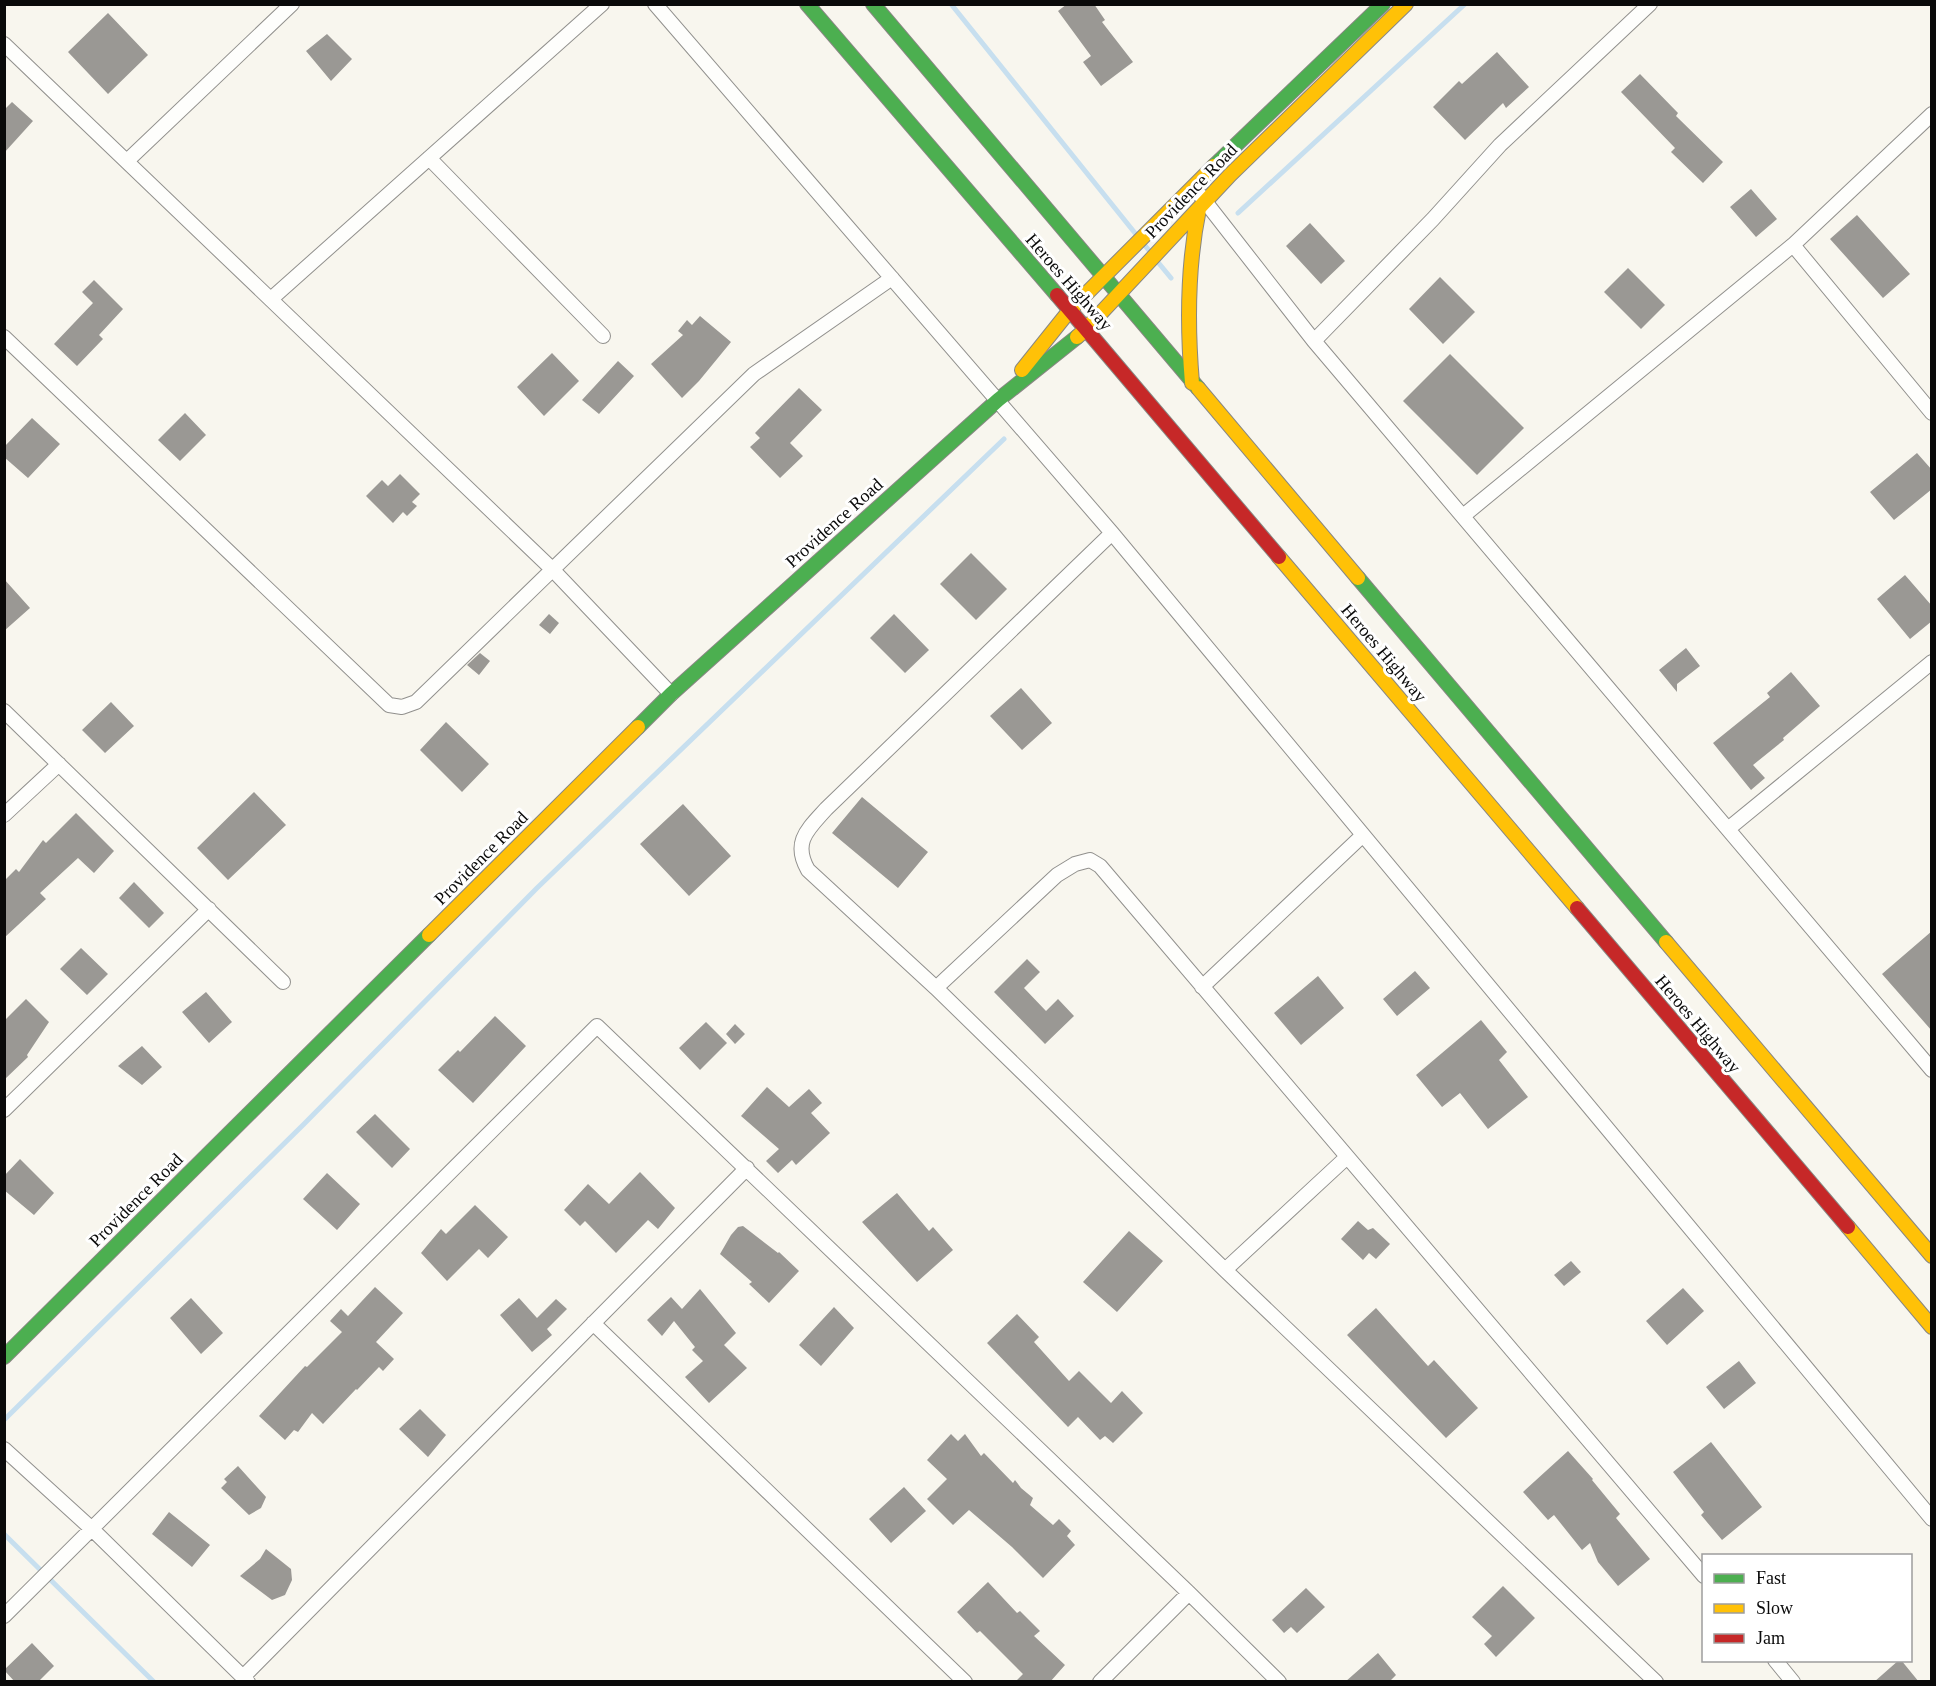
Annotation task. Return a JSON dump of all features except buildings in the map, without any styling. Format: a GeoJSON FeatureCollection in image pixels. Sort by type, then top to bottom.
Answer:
{"type":"FeatureCollection","features":[{"type":"Feature","properties":{"kind":"main road","name":"Heroes Highway"},"geometry":{"type":"LineString","coordinates":[[807,4],[1070,310],[1932,1327]]}},
{"type":"Feature","properties":{"kind":"main road","name":"Heroes Highway"},"geometry":{"type":"LineString","coordinates":[[873,4],[1932,1256]]}},
{"type":"Feature","properties":{"kind":"main road","name":"Providence Road"},"geometry":{"type":"LineString","coordinates":[[998,400],[1070,310],[1193,186],[1383,4]]}},
{"type":"Feature","properties":{"kind":"main road","name":"Providence Road"},"geometry":{"type":"LineString","coordinates":[[4,1357],[670,694],[998,400],[1086,329],[1202,204],[1406,4]]}},
{"type":"Feature","properties":{"kind":"main road"},"geometry":{"type":"LineString","coordinates":[[1192,383],[1186,326],[1187,278],[1192,238],[1202,204]]}},
{"type":"Feature","properties":{"kind":"street"},"geometry":{"type":"LineString","coordinates":[[127,161],[292,4]]}},
{"type":"Feature","properties":{"kind":"street"},"geometry":{"type":"LineString","coordinates":[[271,299],[602,4]]}},
{"type":"Feature","properties":{"kind":"street"},"geometry":{"type":"LineString","coordinates":[[655,4],[1112,533],[1932,1519]]}},
{"type":"Feature","properties":{"kind":"street"},"geometry":{"type":"LineString","coordinates":[[1314,341],[1433,219],[1500,145],[1650,4]]}},
{"type":"Feature","properties":{"kind":"street"},"geometry":{"type":"LineString","coordinates":[[4,44],[552,569],[670,694]]}},
{"type":"Feature","properties":{"kind":"street"},"geometry":{"type":"LineString","coordinates":[[1462,516],[1793,245],[1930,118]]}},
{"type":"Feature","properties":{"kind":"street"},"geometry":{"type":"LineString","coordinates":[[429,158],[603,336]]}},
{"type":"Feature","properties":{"kind":"street"},"geometry":{"type":"LineString","coordinates":[[1193,186],[1202,204],[1314,341],[1932,1070]]}},
{"type":"Feature","properties":{"kind":"street"},"geometry":{"type":"LineString","coordinates":[[1793,245],[1932,413]]}},
{"type":"Feature","properties":{"kind":"street"},"geometry":{"type":"LineString","coordinates":[[4,338],[388,705],[402,707],[416,702],[754,374],[892,278]]}},
{"type":"Feature","properties":{"kind":"street"},"geometry":{"type":"LineString","coordinates":[[1112,533],[826,809],[804,834],[802,860],[808,870],[936,988],[1225,1270],[1656,1682]]}},
{"type":"Feature","properties":{"kind":"street"},"geometry":{"type":"LineString","coordinates":[[1728,830],[1932,662]]}},
{"type":"Feature","properties":{"kind":"street"},"geometry":{"type":"LineString","coordinates":[[4,711],[283,982]]}},
{"type":"Feature","properties":{"kind":"street"},"geometry":{"type":"LineString","coordinates":[[4,816],[59,764]]}},
{"type":"Feature","properties":{"kind":"street"},"geometry":{"type":"LineString","coordinates":[[1202,987],[1363,835]]}},
{"type":"Feature","properties":{"kind":"street"},"geometry":{"type":"LineString","coordinates":[[936,988],[1058,875],[1075,864],[1090,860],[1100,866],[1702,1574]]}},
{"type":"Feature","properties":{"kind":"street"},"geometry":{"type":"LineString","coordinates":[[4,1110],[209,909]]}},
{"type":"Feature","properties":{"kind":"street"},"geometry":{"type":"LineString","coordinates":[[4,1616],[93,1530],[597,1026],[1279,1682]]}},
{"type":"Feature","properties":{"kind":"street"},"geometry":{"type":"LineString","coordinates":[[1225,1270],[1347,1157]]}},
{"type":"Feature","properties":{"kind":"street"},"geometry":{"type":"LineString","coordinates":[[4,1449],[93,1530],[245,1679],[747,1168]]}},
{"type":"Feature","properties":{"kind":"street"},"geometry":{"type":"LineString","coordinates":[[593,1323],[965,1682]]}},
{"type":"Feature","properties":{"kind":"street"},"geometry":{"type":"LineString","coordinates":[[1100,1682],[1189,1593]]}},
{"type":"Feature","properties":{"kind":"street"},"geometry":{"type":"LineString","coordinates":[[1777,1662],[1793,1682]]}},
{"type":"Feature","properties":{"kind":"waterway"},"geometry":{"type":"LineString","coordinates":[[951,4],[1151,253]]}},
{"type":"Feature","properties":{"kind":"waterway"},"geometry":{"type":"LineString","coordinates":[[1238,213],[1465,4]]}},
{"type":"Feature","properties":{"kind":"waterway"},"geometry":{"type":"LineString","coordinates":[[1157,261],[1171,278]]}},
{"type":"Feature","properties":{"kind":"waterway"},"geometry":{"type":"LineString","coordinates":[[4,1420],[304,1124],[537,888],[1004,439]]}},
{"type":"Feature","properties":{"kind":"waterway"},"geometry":{"type":"LineString","coordinates":[[4,1534],[154,1682]]}},
{"type":"Feature","properties":{"kind":"traffic: fast"},"geometry":{"type":"LineString","coordinates":[[807,4],[1057,295]]}},
{"type":"Feature","properties":{"kind":"traffic: fast"},"geometry":{"type":"LineString","coordinates":[[873,4],[1198,388]]}},
{"type":"Feature","properties":{"kind":"traffic: fast"},"geometry":{"type":"LineString","coordinates":[[1214,166],[1383,4]]}},
{"type":"Feature","properties":{"kind":"traffic: fast"},"geometry":{"type":"LineString","coordinates":[[638,727],[671,694],[998,400],[1077,337]]}},
{"type":"Feature","properties":{"kind":"traffic: fast"},"geometry":{"type":"LineString","coordinates":[[1358,578],[1666,942]]}},
{"type":"Feature","properties":{"kind":"traffic: fast"},"geometry":{"type":"LineString","coordinates":[[4,1357],[429,935]]}},
{"type":"Feature","properties":{"kind":"traffic: slow"},"geometry":{"type":"LineString","coordinates":[[1077,337],[1230,175],[1406,4]]}},
{"type":"Feature","properties":{"kind":"traffic: slow"},"geometry":{"type":"LineString","coordinates":[[1022,370],[1070,310],[1214,166]]}},
{"type":"Feature","properties":{"kind":"traffic: slow"},"geometry":{"type":"LineString","coordinates":[[1192,383],[1189,296],[1192,252],[1199,209]]}},
{"type":"Feature","properties":{"kind":"traffic: slow"},"geometry":{"type":"LineString","coordinates":[[1198,388],[1358,578]]}},
{"type":"Feature","properties":{"kind":"traffic: slow"},"geometry":{"type":"LineString","coordinates":[[1279,557],[1577,908]]}},
{"type":"Feature","properties":{"kind":"traffic: slow"},"geometry":{"type":"LineString","coordinates":[[429,935],[638,727]]}},
{"type":"Feature","properties":{"kind":"traffic: slow"},"geometry":{"type":"LineString","coordinates":[[1666,942],[1932,1256]]}},
{"type":"Feature","properties":{"kind":"traffic: slow"},"geometry":{"type":"LineString","coordinates":[[1848,1227],[1932,1327]]}},
{"type":"Feature","properties":{"kind":"traffic: jam"},"geometry":{"type":"LineString","coordinates":[[1057,295],[1279,557]]}},
{"type":"Feature","properties":{"kind":"traffic: jam"},"geometry":{"type":"LineString","coordinates":[[1577,908],[1848,1227]]}}]}
